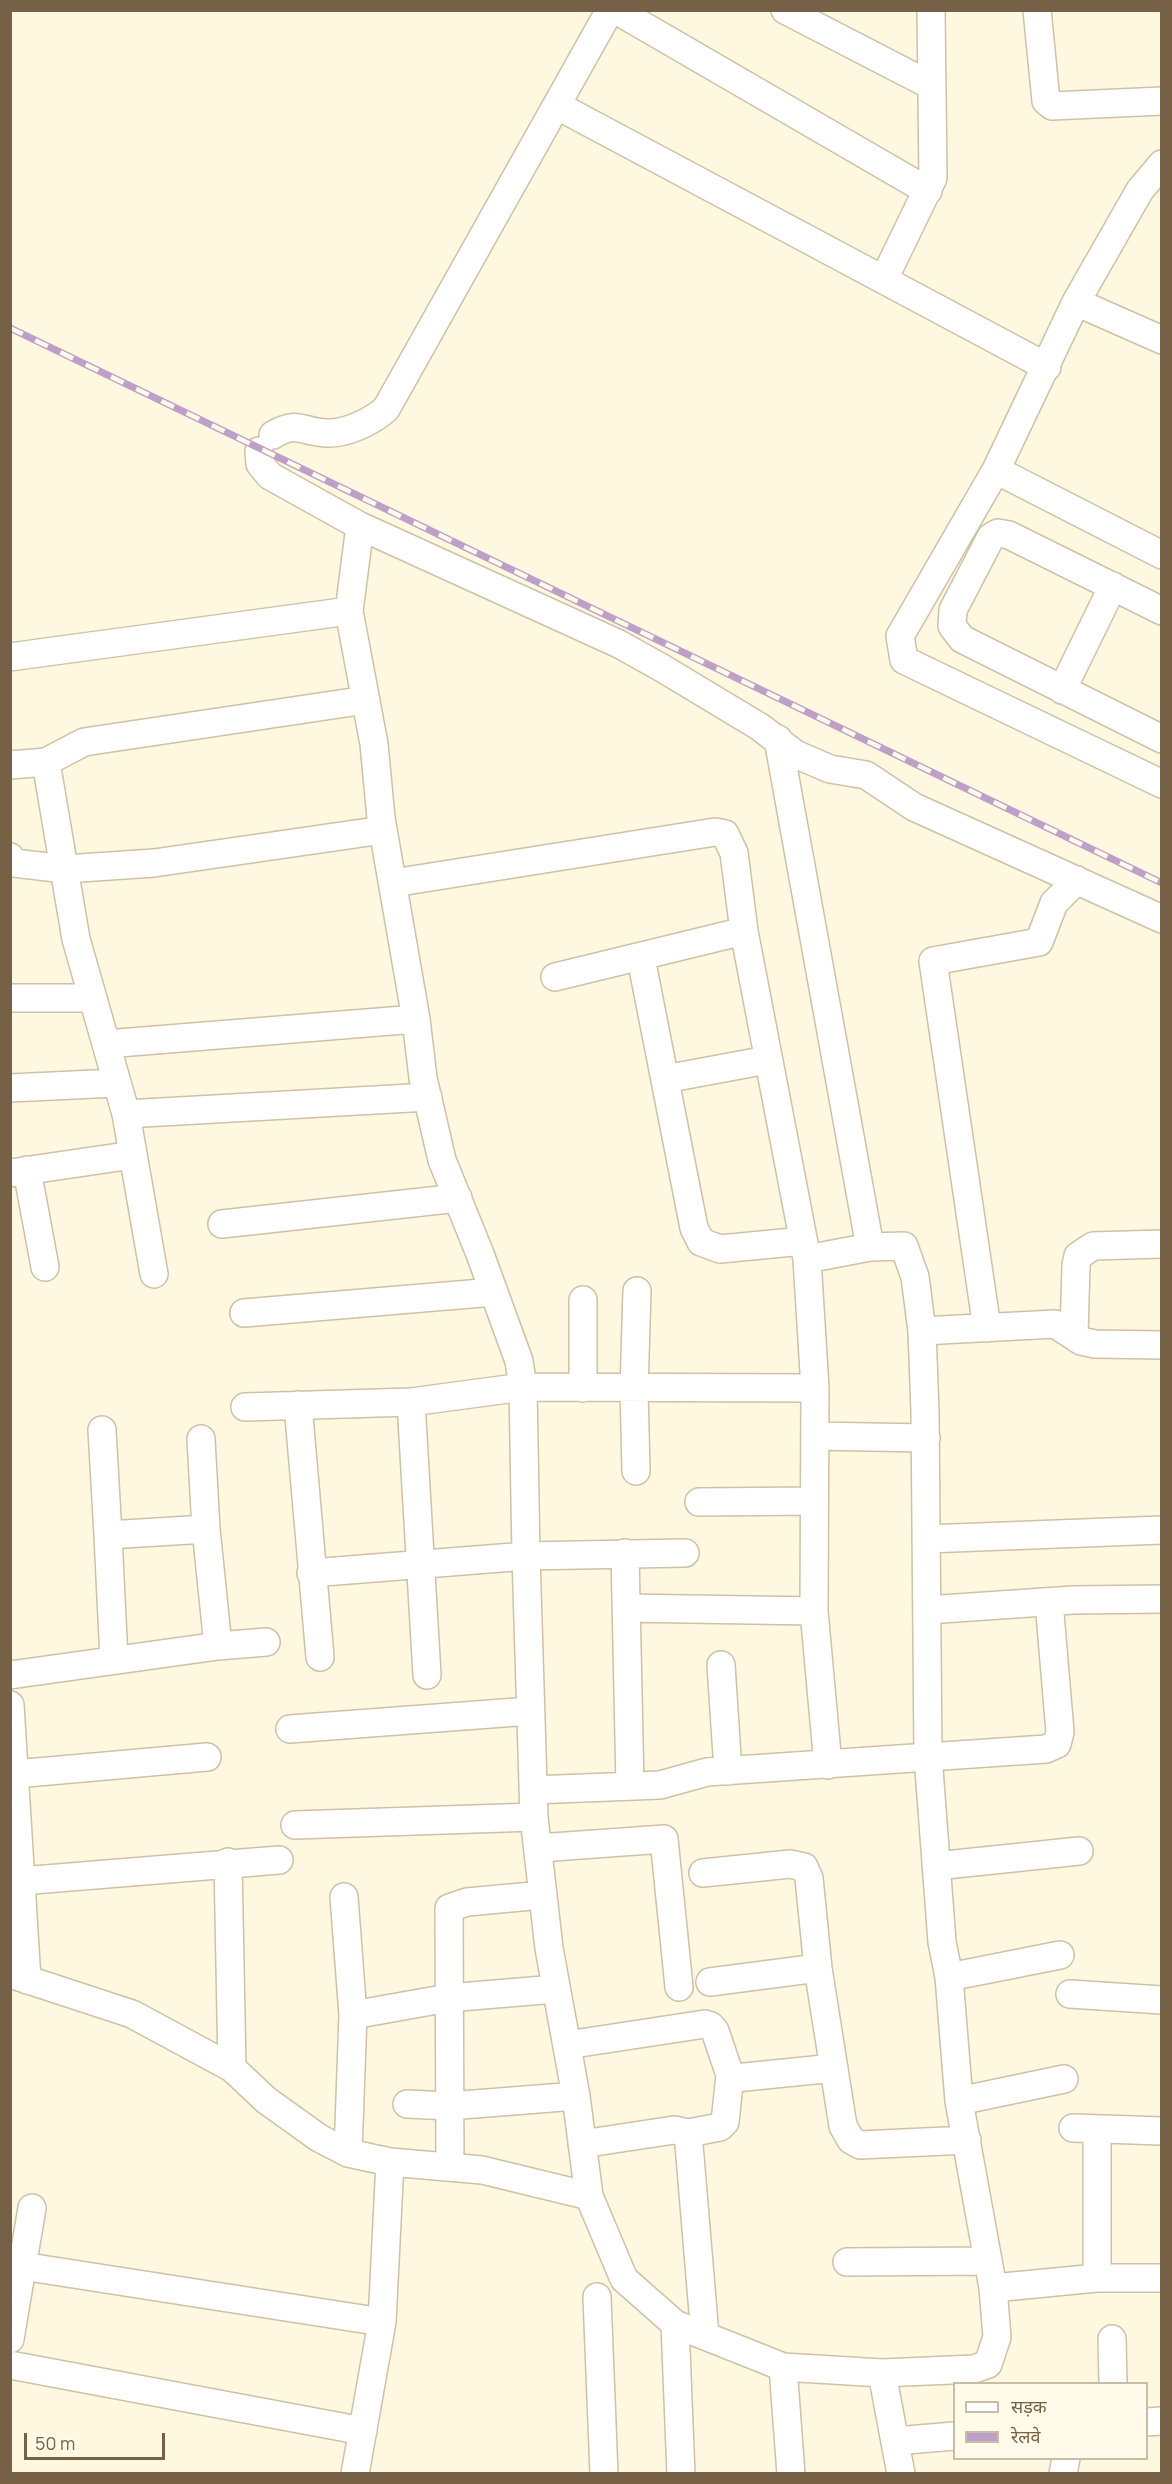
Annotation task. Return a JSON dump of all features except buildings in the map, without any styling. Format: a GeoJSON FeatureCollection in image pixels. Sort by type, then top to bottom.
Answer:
{"type":"FeatureCollection","features":[{"type":"Feature","properties":{"kind":"street"},"geometry":{"type":"LineString","coordinates":[[610,10],[386,409],[365,424],[333,432],[325,433],[292,426],[266,443],[260,464],[270,476],[360,526],[618,644],[724,704],[778,739],[795,754],[830,769],[866,775],[914,807],[1161,919]]}},
{"type":"Feature","properties":{"kind":"street"},"geometry":{"type":"LineString","coordinates":[[616,10],[928,191]]}},
{"type":"Feature","properties":{"kind":"street"},"geometry":{"type":"LineString","coordinates":[[785,10],[932,86]]}},
{"type":"Feature","properties":{"kind":"street"},"geometry":{"type":"LineString","coordinates":[[884,279],[933,178],[931,10]]}},
{"type":"Feature","properties":{"kind":"street"},"geometry":{"type":"LineString","coordinates":[[1037,10],[1046,101],[1052,106],[1161,101]]}},
{"type":"Feature","properties":{"kind":"street"},"geometry":{"type":"LineString","coordinates":[[558,106],[1047,367]]}},
{"type":"Feature","properties":{"kind":"street"},"geometry":{"type":"LineString","coordinates":[[1161,164],[1131,204],[1076,302],[996,470],[900,636],[904,660],[1161,784]]}},
{"type":"Feature","properties":{"kind":"street"},"geometry":{"type":"LineString","coordinates":[[1076,302],[1161,340]]}},
{"type":"Feature","properties":{"kind":"street"},"geometry":{"type":"LineString","coordinates":[[996,470],[1161,555]]}},
{"type":"Feature","properties":{"kind":"street"},"geometry":{"type":"LineString","coordinates":[[360,526],[349,610],[375,744],[383,830],[428,1097],[442,1160],[519,1361],[523,1388],[534,1817],[555,1989],[576,2096],[589,2196],[624,2279],[675,2324],[783,2367],[882,2373],[974,2369],[988,2364],[997,2337],[993,2288],[959,2101],[949,1977],[942,1942],[936,1866],[928,1756],[926,1438],[922,1331],[915,1278],[904,1246],[805,1250],[720,1249],[700,1242],[694,1228],[641,958]]}},
{"type":"Feature","properties":{"kind":"street"},"geometry":{"type":"LineString","coordinates":[[1161,611],[1009,535],[998,533],[991,537],[953,610],[952,626],[962,639],[1161,739]]}},
{"type":"Feature","properties":{"kind":"street"},"geometry":{"type":"LineString","coordinates":[[1062,690],[1113,586]]}},
{"type":"Feature","properties":{"kind":"street"},"geometry":{"type":"LineString","coordinates":[[10,657],[349,610]]}},
{"type":"Feature","properties":{"kind":"street"},"geometry":{"type":"LineString","coordinates":[[10,765],[46,762],[84,742],[366,700]]}},
{"type":"Feature","properties":{"kind":"street"},"geometry":{"type":"LineString","coordinates":[[778,739],[870,1247]]}},
{"type":"Feature","properties":{"kind":"street"},"geometry":{"type":"LineString","coordinates":[[46,762],[76,939],[126,1114],[154,1274]]}},
{"type":"Feature","properties":{"kind":"street"},"geometry":{"type":"LineString","coordinates":[[10,857],[14,862],[65,869],[154,863],[383,830]]}},
{"type":"Feature","properties":{"kind":"street"},"geometry":{"type":"LineString","coordinates":[[393,883],[715,832],[725,834],[734,853],[744,931],[767,1060],[805,1250],[814,1388],[814,1611],[828,1765]]}},
{"type":"Feature","properties":{"kind":"street"},"geometry":{"type":"LineString","coordinates":[[987,1328],[933,961],[1039,942],[1054,903],[1077,880]]}},
{"type":"Feature","properties":{"kind":"street"},"geometry":{"type":"LineString","coordinates":[[555,977],[641,958],[744,931]]}},
{"type":"Feature","properties":{"kind":"street"},"geometry":{"type":"LineString","coordinates":[[10,998],[93,998]]}},
{"type":"Feature","properties":{"kind":"street"},"geometry":{"type":"LineString","coordinates":[[106,1044],[416,1019]]}},
{"type":"Feature","properties":{"kind":"street"},"geometry":{"type":"LineString","coordinates":[[665,1079],[767,1060]]}},
{"type":"Feature","properties":{"kind":"street"},"geometry":{"type":"LineString","coordinates":[[10,1088],[116,1083]]}},
{"type":"Feature","properties":{"kind":"street"},"geometry":{"type":"LineString","coordinates":[[126,1114],[428,1097]]}},
{"type":"Feature","properties":{"kind":"street"},"geometry":{"type":"LineString","coordinates":[[45,1267],[19,1171],[133,1155]]}},
{"type":"Feature","properties":{"kind":"street"},"geometry":{"type":"LineString","coordinates":[[222,1224],[458,1198]]}},
{"type":"Feature","properties":{"kind":"street"},"geometry":{"type":"LineString","coordinates":[[1074,1335],[1078,1256],[1093,1245],[1161,1244]]}},
{"type":"Feature","properties":{"kind":"street"},"geometry":{"type":"LineString","coordinates":[[636,1471],[634,1389],[637,1291]]}},
{"type":"Feature","properties":{"kind":"street"},"geometry":{"type":"LineString","coordinates":[[244,1313],[494,1292]]}},
{"type":"Feature","properties":{"kind":"street"},"geometry":{"type":"LineString","coordinates":[[583,1300],[583,1388]]}},
{"type":"Feature","properties":{"kind":"street"},"geometry":{"type":"LineString","coordinates":[[922,1331],[1055,1324],[1081,1341],[1095,1344],[1161,1345]]}},
{"type":"Feature","properties":{"kind":"street"},"geometry":{"type":"LineString","coordinates":[[245,1407],[411,1402],[523,1388],[698,1390],[757,1386],[814,1388]]}},
{"type":"Feature","properties":{"kind":"street"},"geometry":{"type":"LineString","coordinates":[[411,1402],[427,1675]]}},
{"type":"Feature","properties":{"kind":"street"},"geometry":{"type":"LineString","coordinates":[[298,1405],[320,1657]]}},
{"type":"Feature","properties":{"kind":"street"},"geometry":{"type":"LineString","coordinates":[[102,1430],[114,1660]]}},
{"type":"Feature","properties":{"kind":"street"},"geometry":{"type":"LineString","coordinates":[[814,1436],[926,1438]]}},
{"type":"Feature","properties":{"kind":"street"},"geometry":{"type":"LineString","coordinates":[[201,1439],[206,1529],[218,1646]]}},
{"type":"Feature","properties":{"kind":"street"},"geometry":{"type":"LineString","coordinates":[[699,1502],[814,1501]]}},
{"type":"Feature","properties":{"kind":"street"},"geometry":{"type":"LineString","coordinates":[[108,1535],[206,1529]]}},
{"type":"Feature","properties":{"kind":"street"},"geometry":{"type":"LineString","coordinates":[[926,1539],[1161,1530]]}},
{"type":"Feature","properties":{"kind":"street"},"geometry":{"type":"LineString","coordinates":[[625,1553],[630,1786]]}},
{"type":"Feature","properties":{"kind":"street"},"geometry":{"type":"LineString","coordinates":[[311,1573],[526,1556],[685,1553]]}},
{"type":"Feature","properties":{"kind":"street"},"geometry":{"type":"LineString","coordinates":[[927,1610],[1048,1602],[1161,1599]]}},
{"type":"Feature","properties":{"kind":"street"},"geometry":{"type":"LineString","coordinates":[[533,1790],[660,1785],[707,1772],[1046,1749],[1057,1744],[1060,1732],[1048,1602]]}},
{"type":"Feature","properties":{"kind":"street"},"geometry":{"type":"LineString","coordinates":[[626,1608],[814,1611]]}},
{"type":"Feature","properties":{"kind":"street"},"geometry":{"type":"LineString","coordinates":[[10,1675],[218,1646],[266,1642]]}},
{"type":"Feature","properties":{"kind":"street"},"geometry":{"type":"LineString","coordinates":[[721,1665],[728,1771]]}},
{"type":"Feature","properties":{"kind":"street"},"geometry":{"type":"LineString","coordinates":[[10,1705],[21,1881],[19,1977],[132,2014],[232,2068],[266,2100],[319,2138],[348,2153],[390,2162],[482,2170],[589,2196]]}},
{"type":"Feature","properties":{"kind":"street"},"geometry":{"type":"LineString","coordinates":[[291,1730],[530,1711]]}},
{"type":"Feature","properties":{"kind":"street"},"geometry":{"type":"LineString","coordinates":[[15,1774],[207,1757]]}},
{"type":"Feature","properties":{"kind":"street"},"geometry":{"type":"LineString","coordinates":[[295,1825],[534,1817]]}},
{"type":"Feature","properties":{"kind":"street"},"geometry":{"type":"LineString","coordinates":[[539,1848],[664,1839],[679,1987]]}},
{"type":"Feature","properties":{"kind":"street"},"geometry":{"type":"LineString","coordinates":[[936,1866],[1079,1851]]}},
{"type":"Feature","properties":{"kind":"street"},"geometry":{"type":"LineString","coordinates":[[21,1881],[228,1862],[279,1860]]}},
{"type":"Feature","properties":{"kind":"street"},"geometry":{"type":"LineString","coordinates":[[228,1862],[232,2068]]}},
{"type":"Feature","properties":{"kind":"street"},"geometry":{"type":"LineString","coordinates":[[703,1874],[790,1864],[804,1867],[809,1878],[818,1968],[843,2126],[851,2140],[860,2145],[967,2140]]}},
{"type":"Feature","properties":{"kind":"street"},"geometry":{"type":"LineString","coordinates":[[450,2167],[449,1908],[467,1902],[543,1895]]}},
{"type":"Feature","properties":{"kind":"street"},"geometry":{"type":"LineString","coordinates":[[344,1897],[353,2015],[348,2153]]}},
{"type":"Feature","properties":{"kind":"street"},"geometry":{"type":"LineString","coordinates":[[949,1977],[1060,1955]]}},
{"type":"Feature","properties":{"kind":"street"},"geometry":{"type":"LineString","coordinates":[[710,1982],[818,1968]]}},
{"type":"Feature","properties":{"kind":"street"},"geometry":{"type":"LineString","coordinates":[[353,2015],[448,1998],[555,1989]]}},
{"type":"Feature","properties":{"kind":"street"},"geometry":{"type":"LineString","coordinates":[[1070,1994],[1161,2000]]}},
{"type":"Feature","properties":{"kind":"street"},"geometry":{"type":"LineString","coordinates":[[567,2045],[705,2024],[711,2026],[715,2031],[730,2075],[725,2122],[720,2127],[688,2133],[674,2130],[582,2144]]}},
{"type":"Feature","properties":{"kind":"street"},"geometry":{"type":"LineString","coordinates":[[730,2075],[742,2079],[834,2068]]}},
{"type":"Feature","properties":{"kind":"street"},"geometry":{"type":"LineString","coordinates":[[959,2101],[1064,2079]]}},
{"type":"Feature","properties":{"kind":"street"},"geometry":{"type":"LineString","coordinates":[[407,2104],[449,2106],[576,2096]]}},
{"type":"Feature","properties":{"kind":"street"},"geometry":{"type":"LineString","coordinates":[[1097,2278],[1085,2128],[1161,2131]]}},
{"type":"Feature","properties":{"kind":"street"},"geometry":{"type":"LineString","coordinates":[[688,2133],[705,2336]]}},
{"type":"Feature","properties":{"kind":"street"},"geometry":{"type":"LineString","coordinates":[[355,2474],[382,2322],[390,2162]]}},
{"type":"Feature","properties":{"kind":"street"},"geometry":{"type":"LineString","coordinates":[[10,2339],[32,2208]]}},
{"type":"Feature","properties":{"kind":"street"},"geometry":{"type":"LineString","coordinates":[[847,2262],[987,2260]]}},
{"type":"Feature","properties":{"kind":"street"},"geometry":{"type":"LineString","coordinates":[[22,2266],[382,2322]]}},
{"type":"Feature","properties":{"kind":"street"},"geometry":{"type":"LineString","coordinates":[[993,2288],[1097,2278],[1161,2278]]}},
{"type":"Feature","properties":{"kind":"street"},"geometry":{"type":"LineString","coordinates":[[597,2297],[604,2474]]}},
{"type":"Feature","properties":{"kind":"street"},"geometry":{"type":"LineString","coordinates":[[675,2324],[681,2474]]}},
{"type":"Feature","properties":{"kind":"street"},"geometry":{"type":"LineString","coordinates":[[1112,2339],[1113,2382]]}},
{"type":"Feature","properties":{"kind":"street"},"geometry":{"type":"LineString","coordinates":[[10,2365],[363,2431]]}},
{"type":"Feature","properties":{"kind":"street"},"geometry":{"type":"LineString","coordinates":[[783,2367],[791,2474]]}},
{"type":"Feature","properties":{"kind":"street"},"geometry":{"type":"LineString","coordinates":[[882,2373],[901,2474]]}},
{"type":"Feature","properties":{"kind":"street"},"geometry":{"type":"LineString","coordinates":[[895,2441],[953,2436]]}},
{"type":"Feature","properties":{"kind":"railway"},"geometry":{"type":"LineString","coordinates":[[10,328],[1162,883]]}}]}
